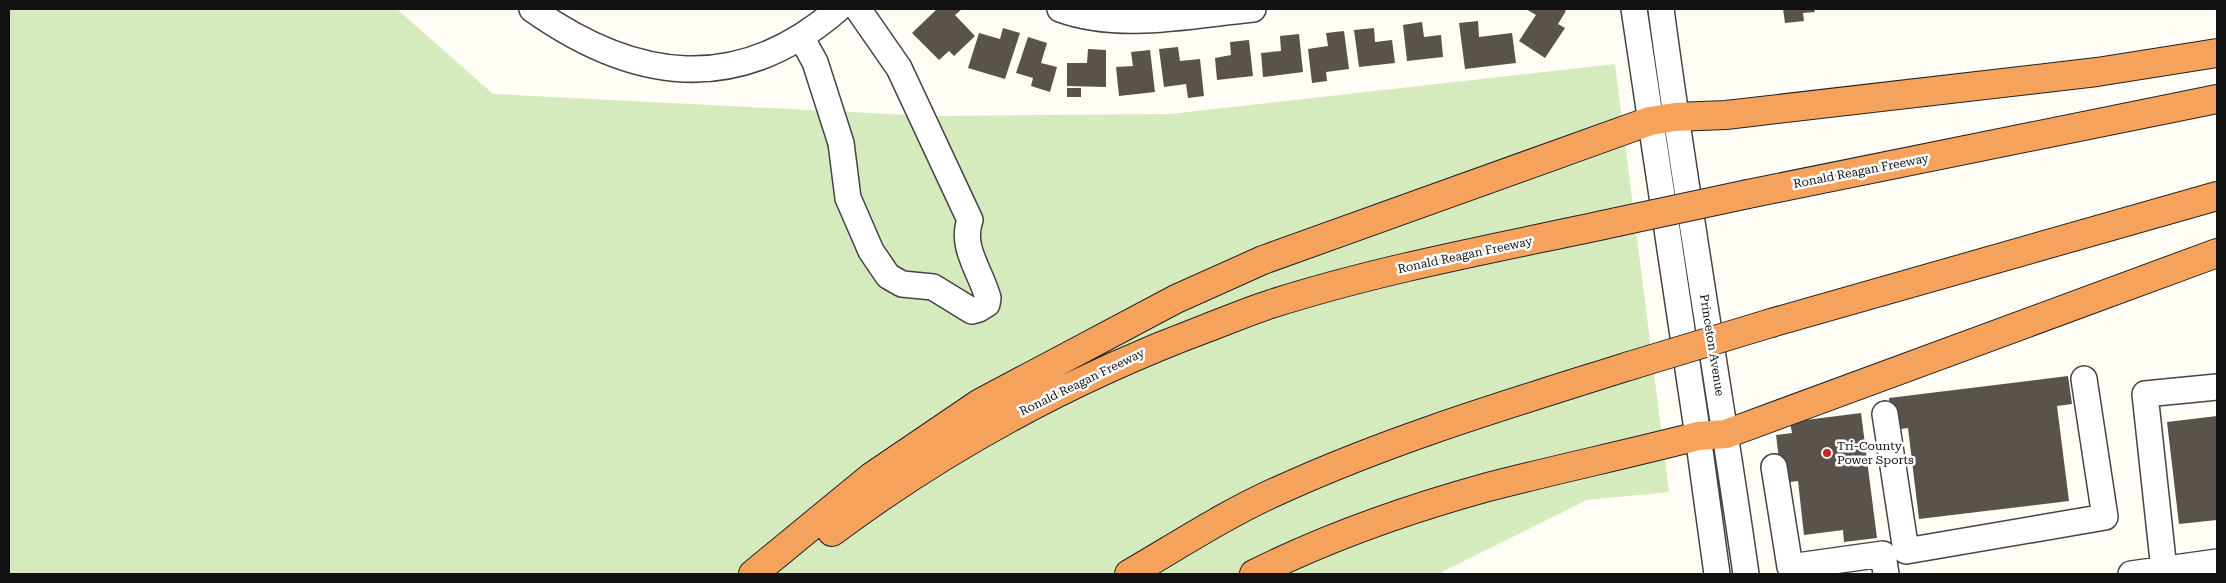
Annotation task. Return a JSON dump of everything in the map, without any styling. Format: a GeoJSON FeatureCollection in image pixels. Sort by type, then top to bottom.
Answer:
{"type":"FeatureCollection","features":[{"type":"Feature","properties":{"kind":"highway"},"geometry":{"type":"LineString","coordinates":[[753,574],[871,477],[980,404],[1176,299],[1263,260],[1662,119],[1726,115],[2097,72],[2217,53]]}},
{"type":"Feature","properties":{"kind":"highway","name":"Ronald Reagan Freeway"},"geometry":{"type":"LineString","coordinates":[[775,574],[871,502],[933,461],[1050,396],[1148,350],[1271,304],[1404,267],[1748,194],[2217,99]]}},
{"type":"Feature","properties":{"kind":"highway"},"geometry":{"type":"LineString","coordinates":[[1129,574],[1196,534],[1281,489],[1435,427],[1771,323],[2217,196]]}},
{"type":"Feature","properties":{"kind":"highway"},"geometry":{"type":"LineString","coordinates":[[1254,574],[1303,550],[1402,514],[1487,488],[1698,436],[1726,434],[2217,253]]}},
{"type":"Feature","properties":{"kind":"street"},"geometry":{"type":"LineString","coordinates":[[532,9],[592,45],[625,59],[657,67],[691,70],[741,62],[777,51],[801,37],[838,9]]}},
{"type":"Feature","properties":{"kind":"street"},"geometry":{"type":"LineString","coordinates":[[801,37],[815,62],[841,143],[848,198],[871,250],[888,276],[902,284],[933,287],[964,308],[972,311],[979,309],[986,304],[988,298],[967,241],[967,229],[970,220],[899,68],[858,9]]}},
{"type":"Feature","properties":{"kind":"street"},"geometry":{"type":"LineString","coordinates":[[1060,9],[1090,17],[1126,20],[1253,9]]}},
{"type":"Feature","properties":{"kind":"street"},"geometry":{"type":"LineString","coordinates":[[1634,9],[1662,119]]}},
{"type":"Feature","properties":{"kind":"street"},"geometry":{"type":"LineString","coordinates":[[1662,9],[1662,119],[1698,436],[1717,574]]}},
{"type":"Feature","properties":{"kind":"street","name":"Princeton Avenue"},"geometry":{"type":"LineString","coordinates":[[1662,119],[1726,434],[1746,574]]}},
{"type":"Feature","properties":{"kind":"street"},"geometry":{"type":"LineString","coordinates":[[1774,467],[1790,567],[1891,560],[2105,517],[2084,379]]}},
{"type":"Feature","properties":{"kind":"street"},"geometry":{"type":"LineString","coordinates":[[2164,570],[2145,394],[2217,387]]}},
{"type":"Feature","properties":{"kind":"street"},"geometry":{"type":"LineString","coordinates":[[1885,414],[1891,560]]}},
{"type":"Feature","properties":{"kind":"street"},"geometry":{"type":"LineString","coordinates":[[2131,574],[2217,562]]}},
{"type":"Feature","properties":{"kind":"green space"},"geometry":{"type":"Polygon","coordinates":[[[9,9],[397,9],[493,94],[930,116],[1170,114],[1615,64],[1669,492],[1587,500],[1438,574],[9,574],[9,9]]]}},
{"type":"Feature","properties":{"kind":"building"},"geometry":{"type":"Polygon","coordinates":[[[937,9],[962,9],[955,15],[975,36],[954,56],[949,51],[939,60],[912,33],[937,9]]]}},
{"type":"Feature","properties":{"kind":"building"},"geometry":{"type":"Polygon","coordinates":[[[1526,9],[1563,9],[1566,11],[1558,24],[1565,28],[1545,58],[1519,41],[1536,15],[1526,9]]]}},
{"type":"Feature","properties":{"kind":"building"},"geometry":{"type":"Polygon","coordinates":[[[1783,9],[1814,9],[1815,12],[1803,13],[1804,21],[1785,23],[1783,9]]]}},
{"type":"Feature","properties":{"kind":"building"},"geometry":{"type":"Polygon","coordinates":[[[1478,21],[1479,37],[1512,33],[1516,63],[1465,69],[1459,23],[1478,21]]]}},
{"type":"Feature","properties":{"kind":"building"},"geometry":{"type":"Polygon","coordinates":[[[1422,22],[1424,37],[1441,35],[1443,57],[1407,61],[1403,25],[1422,22]]]}},
{"type":"Feature","properties":{"kind":"building"},"geometry":{"type":"Polygon","coordinates":[[[1003,28],[1020,33],[1005,79],[968,68],[979,33],[1000,39],[1003,28]]]}},
{"type":"Feature","properties":{"kind":"building"},"geometry":{"type":"Polygon","coordinates":[[[1374,28],[1375,42],[1392,40],[1395,63],[1359,67],[1354,30],[1374,28]]]}},
{"type":"Feature","properties":{"kind":"building"},"geometry":{"type":"Polygon","coordinates":[[[1344,31],[1349,69],[1326,72],[1327,81],[1312,83],[1308,49],[1328,46],[1326,33],[1344,31]]]}},
{"type":"Feature","properties":{"kind":"building"},"geometry":{"type":"Polygon","coordinates":[[[1299,34],[1303,72],[1263,77],[1261,53],[1281,51],[1280,36],[1299,34]]]}},
{"type":"Feature","properties":{"kind":"building"},"geometry":{"type":"Polygon","coordinates":[[[1028,37],[1047,43],[1041,63],[1057,67],[1050,92],[1031,86],[1033,78],[1016,73],[1028,37]]]}},
{"type":"Feature","properties":{"kind":"building"},"geometry":{"type":"Polygon","coordinates":[[[1249,40],[1253,76],[1217,80],[1215,58],[1231,55],[1230,42],[1249,40]]]}},
{"type":"Feature","properties":{"kind":"building"},"geometry":{"type":"Polygon","coordinates":[[[1178,47],[1180,61],[1200,59],[1204,96],[1188,98],[1186,84],[1164,87],[1159,49],[1178,47]]]}},
{"type":"Feature","properties":{"kind":"building"},"geometry":{"type":"Polygon","coordinates":[[[1088,49],[1106,50],[1106,87],[1067,86],[1067,63],[1087,63],[1088,49]]]}},
{"type":"Feature","properties":{"kind":"building"},"geometry":{"type":"Polygon","coordinates":[[[1150,50],[1155,92],[1119,96],[1116,67],[1133,66],[1131,52],[1150,50]]]}},
{"type":"Feature","properties":{"kind":"building"},"geometry":{"type":"Polygon","coordinates":[[[1067,88],[1081,88],[1081,97],[1067,97],[1067,88]]]}},
{"type":"Feature","properties":{"kind":"building"},"geometry":{"type":"Polygon","coordinates":[[[2068,376],[2072,404],[2057,406],[2069,501],[1919,519],[1908,428],[1893,430],[1889,398],[2068,376]]]}},
{"type":"Feature","properties":{"kind":"building"},"geometry":{"type":"Polygon","coordinates":[[[1861,413],[1877,538],[1844,542],[1843,530],[1804,535],[1798,481],[1782,483],[1776,435],[1792,433],[1790,422],[1861,413]]]}},
{"type":"Feature","properties":{"kind":"building"},"geometry":{"type":"Polygon","coordinates":[[[2217,416],[2217,520],[2179,524],[2167,422],[2217,416]]]}},
{"type":"Feature","properties":{"kind":"place","name":"Tri-County Power Sports"},"geometry":{"type":"Point","coordinates":[1827,453]}}]}
